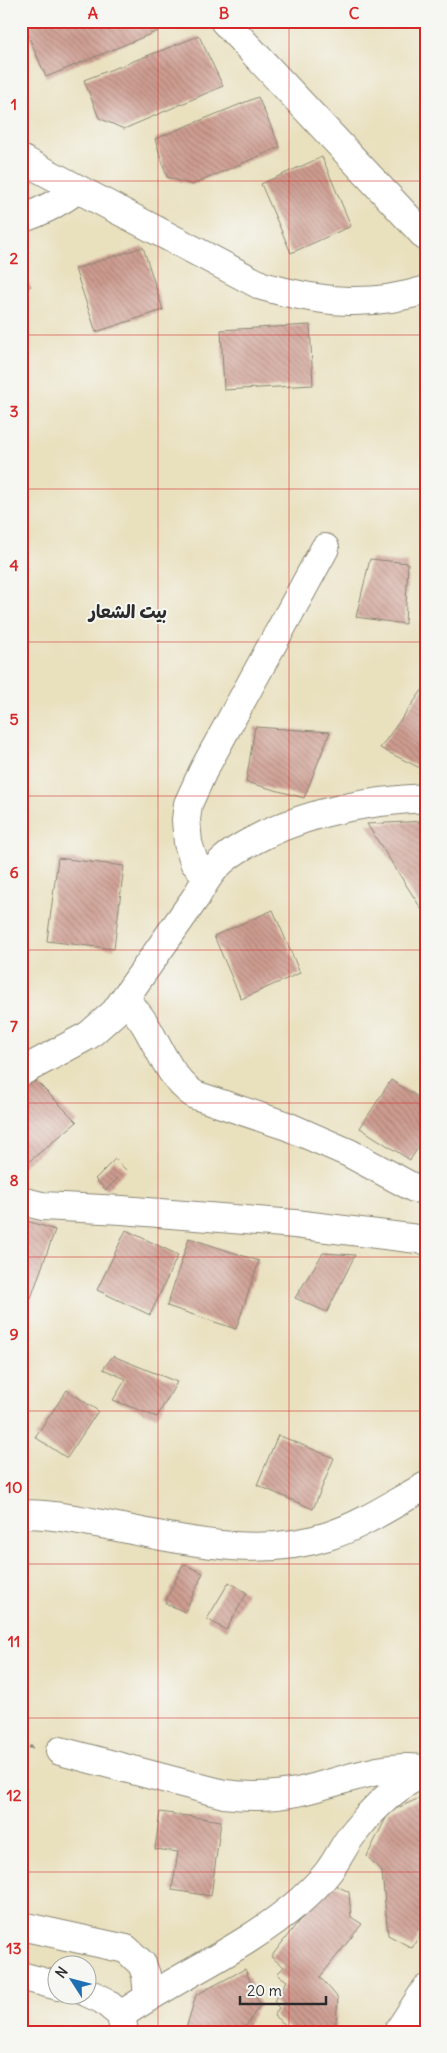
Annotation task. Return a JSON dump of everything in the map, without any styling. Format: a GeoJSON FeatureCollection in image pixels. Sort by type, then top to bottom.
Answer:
{"type":"FeatureCollection","features":[{"type":"Feature","properties":{"kind":"street"},"geometry":{"type":"LineString","coordinates":[[224,21],[426,237]]}},
{"type":"Feature","properties":{"kind":"street"},"geometry":{"type":"LineString","coordinates":[[21,159],[262,286],[302,297],[342,302],[384,300],[426,290]]}},
{"type":"Feature","properties":{"kind":"street"},"geometry":{"type":"LineString","coordinates":[[21,219],[58,203],[78,189]]}},
{"type":"Feature","properties":{"kind":"street"},"geometry":{"type":"LineString","coordinates":[[208,877],[194,862],[188,843],[186,820],[188,804],[203,771],[325,548]]}},
{"type":"Feature","properties":{"kind":"street"},"geometry":{"type":"LineString","coordinates":[[21,1072],[89,1035],[115,1012],[208,877],[221,862],[237,850],[282,827],[322,812],[366,804],[426,798]]}},
{"type":"Feature","properties":{"kind":"street"},"geometry":{"type":"LineString","coordinates":[[125,998],[145,1024],[173,1074],[187,1090],[195,1095],[287,1126],[349,1153],[414,1188],[426,1190]]}},
{"type":"Feature","properties":{"kind":"street"},"geometry":{"type":"LineString","coordinates":[[21,1201],[42,1206],[151,1212],[295,1224],[426,1240]]}},
{"type":"Feature","properties":{"kind":"street"},"geometry":{"type":"LineString","coordinates":[[21,1514],[77,1519],[221,1546],[276,1548],[329,1536],[354,1526],[426,1486]]}},
{"type":"Feature","properties":{"kind":"street"},"geometry":{"type":"LineString","coordinates":[[60,1750],[224,1794],[248,1797],[273,1796],[297,1792],[405,1767],[426,1771]]}},
{"type":"Feature","properties":{"kind":"street"},"geometry":{"type":"LineString","coordinates":[[98,1997],[104,2000],[123,2024],[148,1997],[241,1945],[300,1902],[323,1879],[362,1823],[395,1791],[426,1771]]}},
{"type":"Feature","properties":{"kind":"street"},"geometry":{"type":"LineString","coordinates":[[21,1926],[126,1949],[142,1964],[146,1975],[148,1997]]}},
{"type":"Feature","properties":{"kind":"street"},"geometry":{"type":"LineString","coordinates":[[21,1997],[41,1982]]}},
{"type":"Feature","properties":{"kind":"street"},"geometry":{"type":"LineString","coordinates":[[398,2032],[426,1989]]}},
{"type":"Feature","properties":{"kind":"building"},"geometry":{"type":"Polygon","coordinates":[[[42,21],[154,21],[158,31],[46,77],[25,28],[42,21]]]}},
{"type":"Feature","properties":{"kind":"building"},"geometry":{"type":"Polygon","coordinates":[[[199,36],[223,86],[124,129],[99,118],[84,80],[199,36]]]}},
{"type":"Feature","properties":{"kind":"building"},"geometry":{"type":"Polygon","coordinates":[[[258,97],[280,147],[192,185],[167,177],[155,139],[258,97]]]}},
{"type":"Feature","properties":{"kind":"building"},"geometry":{"type":"Polygon","coordinates":[[[322,157],[351,226],[291,253],[261,184],[322,157]]]}},
{"type":"Feature","properties":{"kind":"building"},"geometry":{"type":"Polygon","coordinates":[[[143,247],[163,310],[96,332],[75,269],[143,247]]]}},
{"type":"Feature","properties":{"kind":"building"},"geometry":{"type":"Polygon","coordinates":[[[21,276],[31,286],[21,293],[21,276]]]}},
{"type":"Feature","properties":{"kind":"building"},"geometry":{"type":"Polygon","coordinates":[[[310,325],[313,385],[224,390],[221,330],[310,325]]]}},
{"type":"Feature","properties":{"kind":"building"},"geometry":{"type":"Polygon","coordinates":[[[370,559],[408,563],[405,624],[356,617],[370,559]]]}},
{"type":"Feature","properties":{"kind":"building"},"geometry":{"type":"Polygon","coordinates":[[[426,685],[426,771],[380,748],[426,685]]]}},
{"type":"Feature","properties":{"kind":"building"},"geometry":{"type":"Polygon","coordinates":[[[255,727],[330,732],[304,798],[246,782],[255,727]]]}},
{"type":"Feature","properties":{"kind":"building"},"geometry":{"type":"Polygon","coordinates":[[[426,821],[426,916],[367,824],[426,821]]]}},
{"type":"Feature","properties":{"kind":"building"},"geometry":{"type":"Polygon","coordinates":[[[58,858],[124,866],[114,949],[47,941],[58,858]]]}},
{"type":"Feature","properties":{"kind":"building"},"geometry":{"type":"Polygon","coordinates":[[[273,910],[300,973],[241,999],[214,936],[273,910]]]}},
{"type":"Feature","properties":{"kind":"building"},"geometry":{"type":"Polygon","coordinates":[[[32,1077],[77,1122],[21,1168],[21,1085],[32,1077]]]}},
{"type":"Feature","properties":{"kind":"building"},"geometry":{"type":"Polygon","coordinates":[[[391,1080],[426,1102],[426,1136],[410,1160],[360,1128],[391,1080]]]}},
{"type":"Feature","properties":{"kind":"building"},"geometry":{"type":"Polygon","coordinates":[[[115,1159],[126,1170],[106,1190],[95,1179],[115,1159]]]}},
{"type":"Feature","properties":{"kind":"building"},"geometry":{"type":"Polygon","coordinates":[[[21,1219],[55,1230],[31,1298],[21,1295],[21,1219]]]}},
{"type":"Feature","properties":{"kind":"building"},"geometry":{"type":"Polygon","coordinates":[[[126,1230],[178,1255],[150,1315],[97,1290],[126,1230]]]}},
{"type":"Feature","properties":{"kind":"building"},"geometry":{"type":"Polygon","coordinates":[[[189,1238],[259,1261],[236,1329],[167,1306],[189,1238]]]}},
{"type":"Feature","properties":{"kind":"building"},"geometry":{"type":"Polygon","coordinates":[[[323,1253],[355,1255],[327,1312],[295,1298],[323,1253]]]}},
{"type":"Feature","properties":{"kind":"building"},"geometry":{"type":"Polygon","coordinates":[[[113,1356],[177,1382],[157,1417],[113,1400],[126,1379],[103,1369],[113,1356]]]}},
{"type":"Feature","properties":{"kind":"building"},"geometry":{"type":"Polygon","coordinates":[[[67,1390],[98,1411],[67,1458],[35,1437],[67,1390]]]}},
{"type":"Feature","properties":{"kind":"building"},"geometry":{"type":"Polygon","coordinates":[[[278,1435],[334,1458],[313,1509],[257,1485],[278,1435]]]}},
{"type":"Feature","properties":{"kind":"building"},"geometry":{"type":"Polygon","coordinates":[[[183,1564],[203,1573],[185,1612],[165,1603],[183,1564]]]}},
{"type":"Feature","properties":{"kind":"building"},"geometry":{"type":"Polygon","coordinates":[[[229,1582],[247,1593],[226,1630],[207,1619],[229,1582]]]}},
{"type":"Feature","properties":{"kind":"building"},"geometry":{"type":"Polygon","coordinates":[[[426,1795],[426,1924],[412,1948],[388,1935],[382,1872],[367,1856],[389,1812],[426,1795]]]}},
{"type":"Feature","properties":{"kind":"building"},"geometry":{"type":"Polygon","coordinates":[[[160,1812],[221,1821],[211,1896],[172,1890],[178,1852],[155,1849],[160,1812]]]}},
{"type":"Feature","properties":{"kind":"building"},"geometry":{"type":"Polygon","coordinates":[[[329,1882],[349,1892],[351,1917],[362,1924],[320,1977],[338,1998],[335,2032],[295,2032],[274,2016],[279,2008],[274,2001],[287,1981],[277,1974],[284,1967],[271,1957],[329,1882]]]}},
{"type":"Feature","properties":{"kind":"building"},"geometry":{"type":"Polygon","coordinates":[[[245,1969],[260,2005],[242,2032],[185,2032],[196,1995],[245,1969]]]}},
{"type":"Feature","properties":{"kind":"district","name":"بيت الشعار"},"geometry":{"type":"Point","coordinates":[128,611]}}]}
